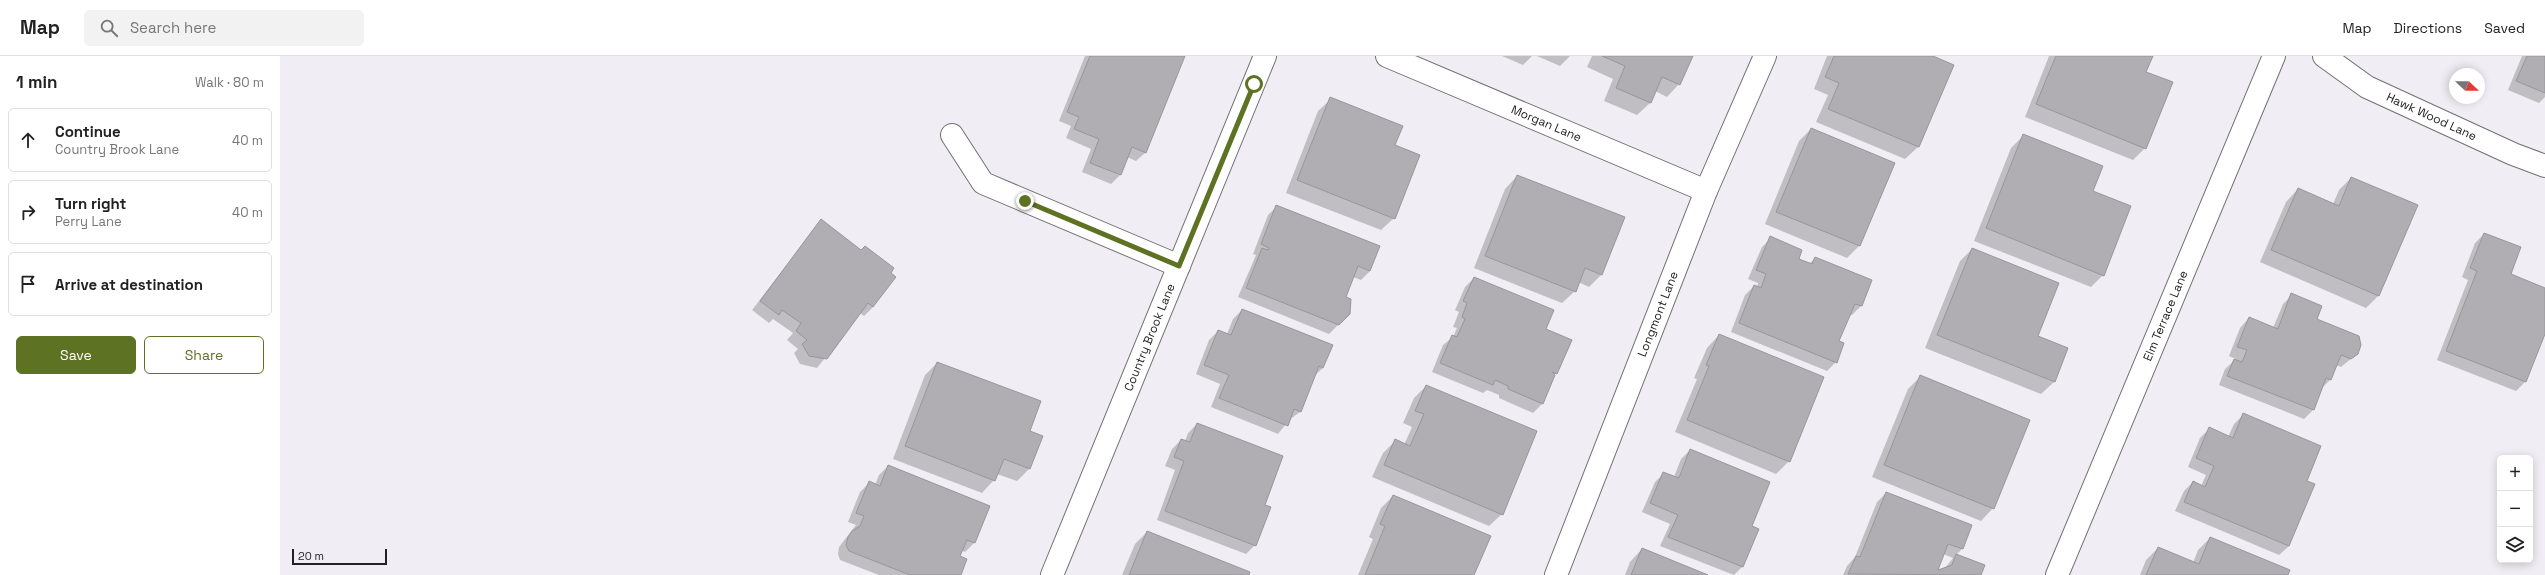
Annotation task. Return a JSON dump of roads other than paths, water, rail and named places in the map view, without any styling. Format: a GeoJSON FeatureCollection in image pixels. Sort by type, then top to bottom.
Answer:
{"type":"FeatureCollection","features":[{"type":"Feature","properties":{"kind":"street","name":"Country Brook Lane"},"geometry":{"type":"LineString","coordinates":[[1052,575],[1265,56]]}},
{"type":"Feature","properties":{"kind":"street","name":"Morgan Lane"},"geometry":{"type":"LineString","coordinates":[[1387,56],[1706,191]]}},
{"type":"Feature","properties":{"kind":"street","name":"Longmont Lane"},"geometry":{"type":"LineString","coordinates":[[1556,575],[1706,191],[1765,56]]}},
{"type":"Feature","properties":{"kind":"street","name":"Elm Terrace Lane"},"geometry":{"type":"LineString","coordinates":[[2057,575],[2274,56]]}},
{"type":"Feature","properties":{"kind":"street","name":"Hawk Wood Lane"},"geometry":{"type":"LineString","coordinates":[[2324,56],[2368,87],[2513,154],[2545,166]]}},
{"type":"Feature","properties":{"kind":"street"},"geometry":{"type":"LineString","coordinates":[[952,135],[983,183],[1179,266]]}}]}
